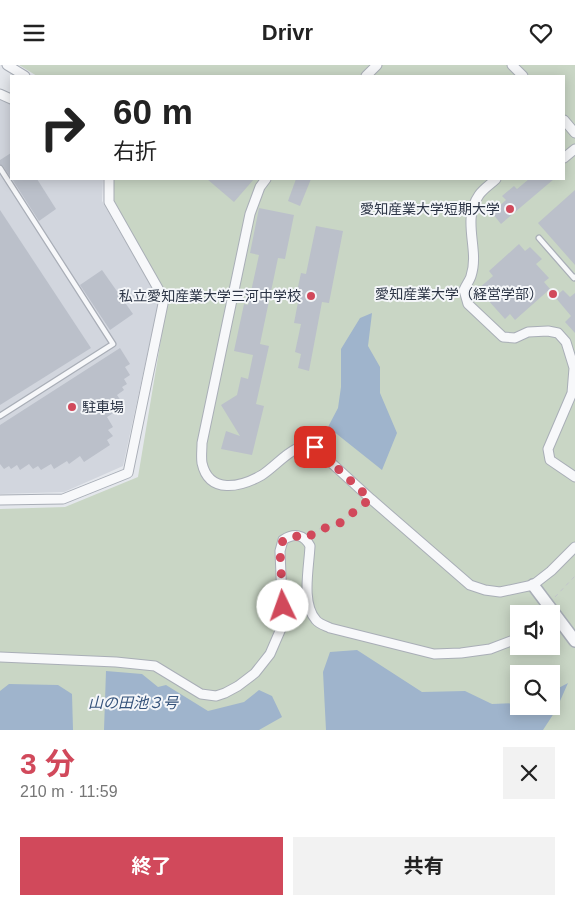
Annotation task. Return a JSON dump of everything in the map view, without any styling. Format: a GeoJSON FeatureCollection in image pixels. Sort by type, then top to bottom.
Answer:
{"type":"FeatureCollection","features":[{"type":"Feature","properties":{"kind":"street"},"geometry":{"type":"LineString","coordinates":[[7,65],[23,75]]}},
{"type":"Feature","properties":{"kind":"street"},"geometry":{"type":"LineString","coordinates":[[367,75],[377,65]]}},
{"type":"Feature","properties":{"kind":"street"},"geometry":{"type":"LineString","coordinates":[[512,65],[522,75]]}},
{"type":"Feature","properties":{"kind":"street"},"geometry":{"type":"LineString","coordinates":[[565,122],[575,133]]}},
{"type":"Feature","properties":{"kind":"street"},"geometry":{"type":"LineString","coordinates":[[565,157],[575,149]]}},
{"type":"Feature","properties":{"kind":"street"},"geometry":{"type":"LineString","coordinates":[[0,500],[63,499],[128,473],[164,299],[109,203],[109,180]]}},
{"type":"Feature","properties":{"kind":"street"},"geometry":{"type":"LineString","coordinates":[[265,180],[260,187],[250,213],[202,443],[202,462],[206,473],[219,485],[230,487],[243,484],[262,474],[297,448],[315,447],[370,499],[470,585],[484,590],[500,592],[533,585],[551,571],[575,547]]}},
{"type":"Feature","properties":{"kind":"street"},"geometry":{"type":"LineString","coordinates":[[495,180],[479,194],[471,211],[473,261],[471,276],[464,290],[468,304],[503,337],[515,338],[528,332],[548,331],[558,333],[566,342],[574,367],[572,393],[548,449],[550,460],[575,477]]}},
{"type":"Feature","properties":{"kind":"street"},"geometry":{"type":"LineString","coordinates":[[0,657],[116,662],[155,666],[201,694],[216,696],[225,693],[255,673],[270,654],[284,624],[280,551],[283,540],[290,536],[300,536],[306,539],[310,547],[307,597],[310,609],[317,621],[330,628],[434,654],[490,649],[510,641]]}},
{"type":"Feature","properties":{"kind":"street"},"geometry":{"type":"LineString","coordinates":[[533,585],[548,605]]}},
{"type":"Feature","properties":{"kind":"street"},"geometry":{"type":"LineString","coordinates":[[560,625],[575,641]]}},
{"type":"Feature","properties":{"kind":"lane"},"geometry":{"type":"LineString","coordinates":[[0,168],[113,345],[0,416]]}},
{"type":"Feature","properties":{"kind":"lane"},"geometry":{"type":"LineString","coordinates":[[539,238],[575,277]]}},
{"type":"Feature","properties":{"kind":"path"},"geometry":{"type":"LineString","coordinates":[[306,539],[319,529],[336,526],[370,499]]}},
{"type":"Feature","properties":{"kind":"path"},"geometry":{"type":"LineString","coordinates":[[548,605],[575,576]]}},
{"type":"Feature","properties":{"kind":"shaded area"},"geometry":{"type":"Polygon","coordinates":[[[0,99],[10,104],[10,180],[103,180],[102,201],[159,300],[123,466],[64,492],[0,494],[0,99]]]}},
{"type":"Feature","properties":{"kind":"green space"},"geometry":{"type":"Polygon","coordinates":[[[19,65],[575,65],[575,730],[0,730],[0,509],[65,507],[138,477],[168,297],[114,206],[114,180],[565,180],[565,75],[35,75],[19,65]]]}},
{"type":"Feature","properties":{"kind":"water"},"geometry":{"type":"Polygon","coordinates":[[[372,313],[368,346],[380,367],[380,393],[397,433],[382,470],[328,427],[338,408],[341,387],[341,349],[360,318],[372,313]]]}},
{"type":"Feature","properties":{"kind":"water"},"geometry":{"type":"Polygon","coordinates":[[[357,650],[422,692],[465,691],[492,704],[510,703],[510,715],[553,715],[543,730],[326,730],[323,672],[330,652],[357,650]]]}},
{"type":"Feature","properties":{"kind":"water","name":"山の田池３号"},"geometry":{"type":"Polygon","coordinates":[[[106,671],[142,674],[158,687],[166,685],[208,711],[244,702],[259,690],[272,696],[282,717],[259,730],[104,730],[106,671]]]}},
{"type":"Feature","properties":{"kind":"water"},"geometry":{"type":"Polygon","coordinates":[[[568,683],[560,701],[560,687],[568,683]]]}},
{"type":"Feature","properties":{"kind":"water"},"geometry":{"type":"Polygon","coordinates":[[[9,684],[58,685],[72,694],[73,730],[0,730],[0,691],[9,684]]]}},
{"type":"Feature","properties":{"kind":"building"},"geometry":{"type":"Polygon","coordinates":[[[10,154],[10,176],[0,164],[0,160],[10,154]]]}},
{"type":"Feature","properties":{"kind":"building"},"geometry":{"type":"Polygon","coordinates":[[[13,180],[38,180],[56,209],[39,221],[13,180]]]}},
{"type":"Feature","properties":{"kind":"building"},"geometry":{"type":"Polygon","coordinates":[[[208,180],[253,180],[234,202],[208,180]]]}},
{"type":"Feature","properties":{"kind":"building"},"geometry":{"type":"Polygon","coordinates":[[[296,180],[311,180],[300,206],[288,201],[296,180]]]}},
{"type":"Feature","properties":{"kind":"building"},"geometry":{"type":"Polygon","coordinates":[[[528,180],[553,180],[501,224],[492,213],[506,200],[502,196],[514,186],[517,189],[528,180]]]}},
{"type":"Feature","properties":{"kind":"building"},"geometry":{"type":"Polygon","coordinates":[[[575,190],[575,265],[538,223],[575,190]]]}},
{"type":"Feature","properties":{"kind":"building"},"geometry":{"type":"Polygon","coordinates":[[[259,208],[294,215],[285,259],[278,258],[260,344],[269,346],[256,404],[264,406],[252,455],[221,449],[226,431],[240,436],[221,405],[237,395],[241,377],[248,379],[253,355],[234,351],[244,304],[248,305],[259,255],[250,253],[259,208]]]}},
{"type":"Feature","properties":{"kind":"building"},"geometry":{"type":"Polygon","coordinates":[[[0,210],[91,348],[0,405],[0,210]]]}},
{"type":"Feature","properties":{"kind":"building"},"geometry":{"type":"Polygon","coordinates":[[[316,226],[343,231],[329,303],[322,302],[309,371],[298,368],[301,354],[295,352],[301,324],[294,323],[299,297],[296,296],[301,273],[306,274],[316,226]]]}},
{"type":"Feature","properties":{"kind":"building"},"geometry":{"type":"Polygon","coordinates":[[[519,244],[525,251],[530,247],[542,259],[536,264],[549,278],[544,282],[550,289],[515,320],[510,314],[505,319],[478,289],[493,276],[489,271],[519,244]]]}},
{"type":"Feature","properties":{"kind":"building"},"geometry":{"type":"Polygon","coordinates":[[[102,270],[133,314],[110,330],[80,285],[102,270]]]}},
{"type":"Feature","properties":{"kind":"building"},"geometry":{"type":"Polygon","coordinates":[[[563,290],[570,297],[575,293],[575,333],[565,322],[571,316],[555,297],[563,290]]]}},
{"type":"Feature","properties":{"kind":"building","name":"駐車場"},"geometry":{"type":"Polygon","coordinates":[[[120,348],[130,364],[125,367],[130,375],[124,379],[127,384],[122,387],[124,390],[117,395],[121,401],[115,405],[118,410],[107,417],[113,427],[108,430],[113,436],[107,440],[110,445],[84,462],[80,456],[69,464],[67,461],[54,469],[51,464],[41,470],[38,466],[33,469],[29,464],[20,470],[17,465],[11,469],[9,466],[4,469],[0,464],[0,425],[120,348]]]}},
{"type":"Feature","properties":{"kind":"place","name":"愛知産業大学短期大学"},"geometry":{"type":"Point","coordinates":[510,209]}},
{"type":"Feature","properties":{"kind":"place","name":"愛知産業大学（経営学部）"},"geometry":{"type":"Point","coordinates":[553,294]}},
{"type":"Feature","properties":{"kind":"place","name":"私立愛知産業大学三河中学校"},"geometry":{"type":"Point","coordinates":[311,296]}},
{"type":"Feature","properties":{"kind":"place","name":"駐車場"},"geometry":{"type":"Point","coordinates":[72,407]}},
{"type":"Feature","properties":{"kind":"route"},"geometry":{"type":"LineString","coordinates":[[283,606],[280,551],[283,540],[290,536],[300,536],[306,539],[319,529],[336,526],[370,499],[315,447]]}}]}
